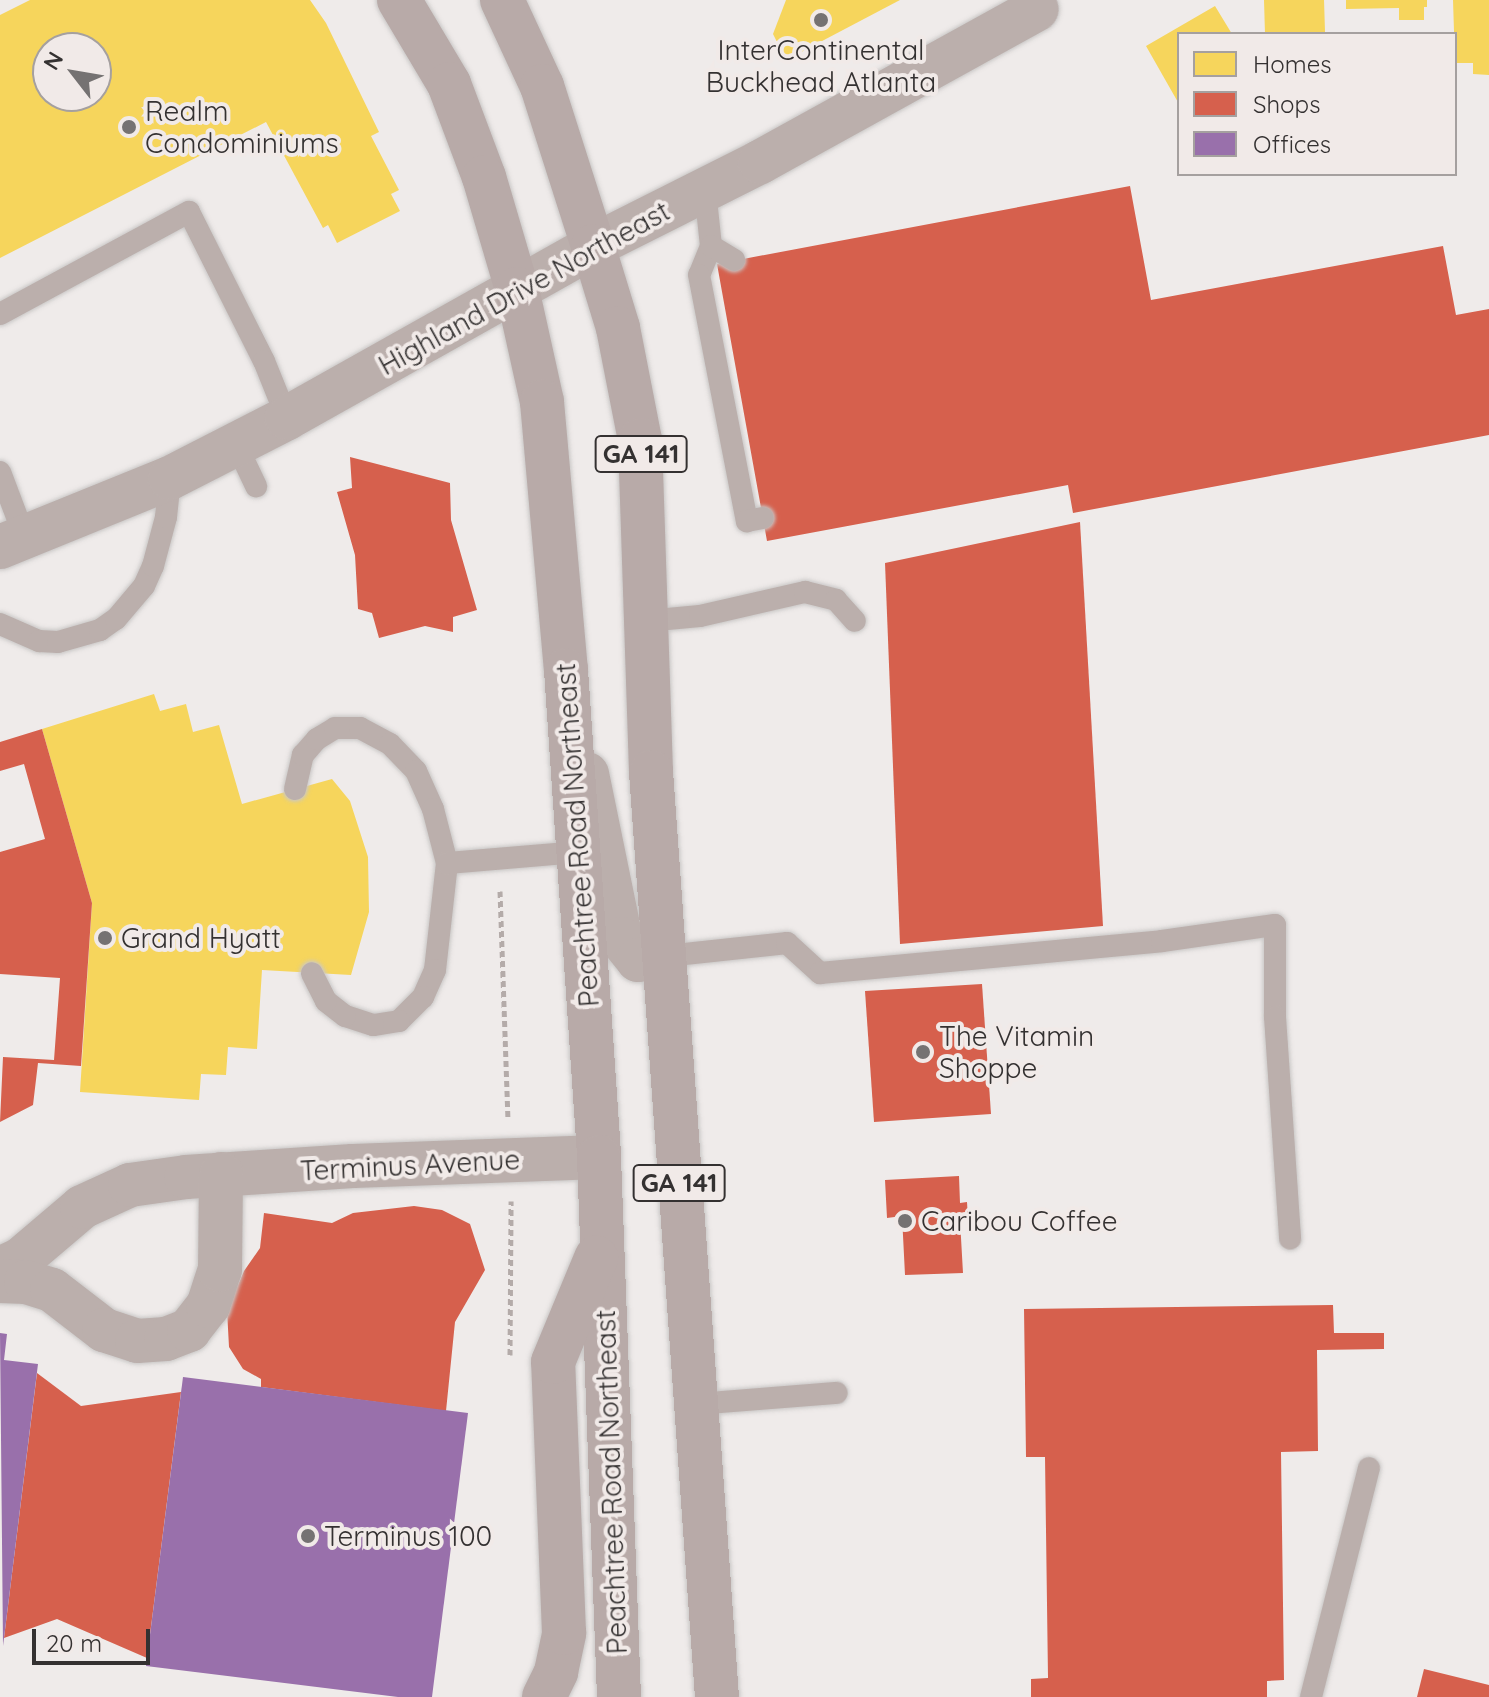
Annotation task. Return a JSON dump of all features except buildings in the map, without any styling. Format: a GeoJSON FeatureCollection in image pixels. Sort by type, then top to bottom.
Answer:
{"type":"FeatureCollection","features":[{"type":"Feature","properties":{"kind":"highway","name":"Peachtree Road Northeast"},"geometry":{"type":"LineString","coordinates":[[399,0],[449,84],[484,177],[517,289],[542,402],[566,670],[599,1157],[619,1697]]}},
{"type":"Feature","properties":{"kind":"highway","name":"GA 141"},"geometry":{"type":"LineString","coordinates":[[502,0],[542,86],[593,246],[618,328],[640,440],[651,772],[717,1697]]}},
{"type":"Feature","properties":{"kind":"highway"},"geometry":{"type":"LineString","coordinates":[[544,1697],[556,1672],[564,1633],[553,1362],[602,1245]]}},
{"type":"Feature","properties":{"kind":"street","name":"Highland Drive Northeast"},"geometry":{"type":"LineString","coordinates":[[12,543],[170,478],[287,418],[593,246],[705,190],[1037,9]]}},
{"type":"Feature","properties":{"kind":"street"},"geometry":{"type":"LineString","coordinates":[[566,670],[621,939],[638,960],[666,956]]}},
{"type":"Feature","properties":{"kind":"street","name":"Terminus Avenue"},"geometry":{"type":"LineString","coordinates":[[0,1269],[21,1259],[82,1207],[130,1185],[221,1174],[599,1157]]}},
{"type":"Feature","properties":{"kind":"street"},"geometry":{"type":"LineString","coordinates":[[0,1281],[26,1282],[52,1290],[104,1330],[137,1341],[166,1339],[189,1330],[208,1306],[220,1270],[221,1174]]}},
{"type":"Feature","properties":{"kind":"lane"},"geometry":{"type":"LineString","coordinates":[[705,190],[711,246],[699,275],[747,521],[763,518]]}},
{"type":"Feature","properties":{"kind":"lane"},"geometry":{"type":"LineString","coordinates":[[0,314],[189,212],[264,361],[287,418]]}},
{"type":"Feature","properties":{"kind":"lane"},"geometry":{"type":"LineString","coordinates":[[711,246],[734,260]]}},
{"type":"Feature","properties":{"kind":"lane"},"geometry":{"type":"LineString","coordinates":[[236,444],[256,486]]}},
{"type":"Feature","properties":{"kind":"lane"},"geometry":{"type":"LineString","coordinates":[[0,472],[12,543]]}},
{"type":"Feature","properties":{"kind":"lane"},"geometry":{"type":"LineString","coordinates":[[0,624],[39,641],[58,642],[100,630],[116,619],[144,586],[153,566],[166,517],[170,478]]}},
{"type":"Feature","properties":{"kind":"lane"},"geometry":{"type":"LineString","coordinates":[[646,621],[700,616],[805,592],[836,600],[855,621]]}},
{"type":"Feature","properties":{"kind":"lane"},"geometry":{"type":"LineString","coordinates":[[295,789],[303,755],[317,739],[335,728],[360,728],[390,744],[416,771],[433,809],[447,863],[435,970],[423,997],[399,1021],[373,1025],[345,1016],[326,1001],[312,973]]}},
{"type":"Feature","properties":{"kind":"lane"},"geometry":{"type":"LineString","coordinates":[[447,863],[578,852]]}},
{"type":"Feature","properties":{"kind":"lane"},"geometry":{"type":"LineString","coordinates":[[666,956],[787,943],[820,973],[1162,941],[1275,925],[1275,1017],[1290,1238]]}},
{"type":"Feature","properties":{"kind":"lane"},"geometry":{"type":"LineString","coordinates":[[696,1404],[837,1393]]}},
{"type":"Feature","properties":{"kind":"lane"},"geometry":{"type":"LineString","coordinates":[[1311,1697],[1369,1468]]}},
{"type":"Feature","properties":{"kind":"path"},"geometry":{"type":"LineString","coordinates":[[500,891],[510,1160],[507,1323],[511,1371]]}},
{"type":"Feature","properties":{"kind":"place","name":"InterContinental Buckhead Atlanta"},"geometry":{"type":"Point","coordinates":[821,20]}},
{"type":"Feature","properties":{"kind":"place","name":"Realm Condominiums"},"geometry":{"type":"Point","coordinates":[129,127]}},
{"type":"Feature","properties":{"kind":"place","name":"Grand Hyatt"},"geometry":{"type":"Point","coordinates":[105,938]}},
{"type":"Feature","properties":{"kind":"place","name":"The Vitamin Shoppe"},"geometry":{"type":"Point","coordinates":[923,1052]}},
{"type":"Feature","properties":{"kind":"place","name":"Caribou Coffee"},"geometry":{"type":"Point","coordinates":[905,1221]}},
{"type":"Feature","properties":{"kind":"place","name":"Terminus 100"},"geometry":{"type":"Point","coordinates":[308,1536]}}]}
